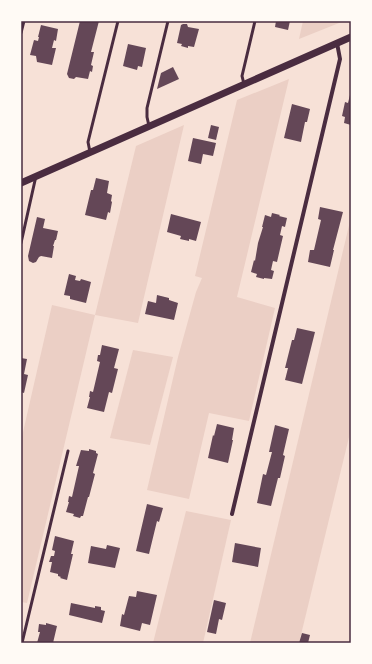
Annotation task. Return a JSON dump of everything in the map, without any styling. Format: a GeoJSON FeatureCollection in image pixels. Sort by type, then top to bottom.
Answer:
{"type":"FeatureCollection","features":[{"type":"Feature","properties":{"kind":"street"},"geometry":{"type":"LineString","coordinates":[[21,183],[351,37]]}},
{"type":"Feature","properties":{"kind":"street"},"geometry":{"type":"LineString","coordinates":[[232,514],[340,59],[337,43]]}},
{"type":"Feature","properties":{"kind":"lane"},"geometry":{"type":"LineString","coordinates":[[21,33],[24,21]]}},
{"type":"Feature","properties":{"kind":"lane"},"geometry":{"type":"LineString","coordinates":[[90,152],[88,142],[118,21]]}},
{"type":"Feature","properties":{"kind":"lane"},"geometry":{"type":"LineString","coordinates":[[149,126],[147,108],[168,21]]}},
{"type":"Feature","properties":{"kind":"lane"},"geometry":{"type":"LineString","coordinates":[[244,85],[242,76],[255,21]]}},
{"type":"Feature","properties":{"kind":"lane"},"geometry":{"type":"LineString","coordinates":[[21,243],[36,176]]}},
{"type":"Feature","properties":{"kind":"lane"},"geometry":{"type":"LineString","coordinates":[[22,643],[68,451]]}},
{"type":"Feature","properties":{"kind":"shaded area"},"geometry":{"type":"Polygon","coordinates":[[[303,21],[344,21],[299,39],[303,21]]]}},
{"type":"Feature","properties":{"kind":"shaded area"},"geometry":{"type":"Polygon","coordinates":[[[289,79],[237,297],[275,308],[249,421],[209,413],[189,499],[147,490],[178,357],[196,292],[202,278],[195,276],[237,100],[289,79]]]}},
{"type":"Feature","properties":{"kind":"shaded area"},"geometry":{"type":"Polygon","coordinates":[[[184,125],[138,323],[95,315],[136,146],[184,125]]]}},
{"type":"Feature","properties":{"kind":"shaded area"},"geometry":{"type":"Polygon","coordinates":[[[351,217],[351,429],[299,643],[250,643],[351,217]]]}},
{"type":"Feature","properties":{"kind":"shaded area"},"geometry":{"type":"Polygon","coordinates":[[[52,305],[95,315],[27,603],[21,602],[21,441],[52,305]]]}},
{"type":"Feature","properties":{"kind":"shaded area"},"geometry":{"type":"Polygon","coordinates":[[[133,350],[173,357],[150,445],[110,438],[133,350]]]}},
{"type":"Feature","properties":{"kind":"shaded area"},"geometry":{"type":"Polygon","coordinates":[[[186,511],[231,520],[203,643],[153,643],[186,511]]]}},
{"type":"Feature","properties":{"kind":"building"},"geometry":{"type":"Polygon","coordinates":[[[80,21],[99,21],[91,52],[94,52],[91,65],[93,66],[92,72],[90,71],[88,79],[76,77],[74,79],[69,78],[67,74],[80,21]]]}},
{"type":"Feature","properties":{"kind":"building"},"geometry":{"type":"Polygon","coordinates":[[[276,21],[290,21],[288,30],[275,27],[276,21]]]}},
{"type":"Feature","properties":{"kind":"building"},"geometry":{"type":"Polygon","coordinates":[[[187,24],[188,27],[199,29],[194,47],[188,46],[188,48],[177,43],[181,25],[187,24]]]}},
{"type":"Feature","properties":{"kind":"building"},"geometry":{"type":"Polygon","coordinates":[[[41,25],[58,29],[56,41],[54,40],[52,48],[56,48],[52,65],[37,62],[36,56],[30,55],[34,40],[38,41],[41,25]]]}},
{"type":"Feature","properties":{"kind":"building"},"geometry":{"type":"Polygon","coordinates":[[[128,44],[146,48],[142,67],[138,66],[137,70],[123,66],[128,44]]]}},
{"type":"Feature","properties":{"kind":"building"},"geometry":{"type":"Polygon","coordinates":[[[173,67],[179,79],[157,89],[161,73],[173,67]]]}},
{"type":"Feature","properties":{"kind":"building"},"geometry":{"type":"Polygon","coordinates":[[[350,95],[351,125],[344,123],[345,117],[342,116],[345,102],[348,103],[350,95]]]}},
{"type":"Feature","properties":{"kind":"building"},"geometry":{"type":"Polygon","coordinates":[[[292,104],[310,109],[307,122],[305,122],[301,142],[284,138],[292,104]]]}},
{"type":"Feature","properties":{"kind":"building"},"geometry":{"type":"Polygon","coordinates":[[[211,125],[219,127],[216,140],[208,138],[211,125]]]}},
{"type":"Feature","properties":{"kind":"building"},"geometry":{"type":"Polygon","coordinates":[[[193,138],[216,143],[213,156],[203,154],[201,164],[188,161],[193,138]]]}},
{"type":"Feature","properties":{"kind":"building"},"geometry":{"type":"Polygon","coordinates":[[[96,178],[109,181],[107,193],[112,195],[112,202],[110,213],[108,212],[106,220],[85,215],[91,190],[93,190],[96,178]]]}},
{"type":"Feature","properties":{"kind":"building"},"geometry":{"type":"Polygon","coordinates":[[[320,207],[343,212],[330,267],[308,262],[310,250],[314,250],[321,220],[318,219],[320,207]]]}},
{"type":"Feature","properties":{"kind":"building"},"geometry":{"type":"Polygon","coordinates":[[[272,213],[287,218],[285,227],[282,226],[280,235],[283,236],[277,262],[273,261],[271,270],[274,271],[272,279],[264,279],[256,277],[257,274],[251,272],[254,260],[255,261],[265,215],[271,217],[272,213]]]}},
{"type":"Feature","properties":{"kind":"building"},"geometry":{"type":"Polygon","coordinates":[[[171,214],[201,222],[196,241],[180,239],[181,236],[167,232],[171,214]]]}},
{"type":"Feature","properties":{"kind":"building"},"geometry":{"type":"Polygon","coordinates":[[[37,217],[45,219],[43,228],[58,231],[53,246],[52,258],[41,256],[36,262],[33,263],[29,261],[28,256],[37,217]]]}},
{"type":"Feature","properties":{"kind":"building"},"geometry":{"type":"Polygon","coordinates":[[[69,274],[76,276],[75,280],[80,281],[81,279],[91,282],[86,303],[70,299],[70,296],[64,295],[69,274]]]}},
{"type":"Feature","properties":{"kind":"building"},"geometry":{"type":"Polygon","coordinates":[[[157,295],[169,298],[169,300],[178,303],[174,320],[145,314],[148,301],[156,303],[157,295]]]}},
{"type":"Feature","properties":{"kind":"building"},"geometry":{"type":"Polygon","coordinates":[[[297,328],[315,332],[302,384],[285,380],[288,368],[285,368],[292,340],[294,340],[297,328]]]}},
{"type":"Feature","properties":{"kind":"building"},"geometry":{"type":"Polygon","coordinates":[[[102,345],[119,349],[114,368],[118,369],[112,393],[109,392],[104,412],[87,408],[90,391],[93,392],[100,362],[97,361],[98,355],[100,355],[102,345]]]}},
{"type":"Feature","properties":{"kind":"building"},"geometry":{"type":"Polygon","coordinates":[[[21,358],[27,359],[24,374],[28,375],[24,393],[21,392],[21,358]]]}},
{"type":"Feature","properties":{"kind":"building"},"geometry":{"type":"Polygon","coordinates":[[[217,424],[234,428],[228,463],[208,458],[217,424]]]}},
{"type":"Feature","properties":{"kind":"building"},"geometry":{"type":"Polygon","coordinates":[[[275,425],[289,429],[283,455],[285,456],[280,478],[278,478],[271,506],[257,503],[263,474],[266,475],[272,452],[269,452],[275,425]]]}},
{"type":"Feature","properties":{"kind":"building"},"geometry":{"type":"Polygon","coordinates":[[[89,449],[96,451],[98,454],[89,497],[83,516],[80,518],[73,516],[74,514],[66,512],[69,496],[72,497],[79,466],[76,466],[81,450],[89,451],[89,449]]]}},
{"type":"Feature","properties":{"kind":"building"},"geometry":{"type":"Polygon","coordinates":[[[147,504],[163,508],[159,522],[157,521],[149,554],[136,551],[147,504]]]}},
{"type":"Feature","properties":{"kind":"building"},"geometry":{"type":"Polygon","coordinates":[[[55,536],[74,541],[71,554],[73,554],[67,580],[60,578],[61,577],[58,576],[58,574],[50,572],[52,562],[49,562],[51,556],[54,556],[55,551],[52,550],[55,536]]]}},
{"type":"Feature","properties":{"kind":"building"},"geometry":{"type":"Polygon","coordinates":[[[235,543],[261,548],[258,567],[232,562],[235,543]]]}},
{"type":"Feature","properties":{"kind":"building"},"geometry":{"type":"Polygon","coordinates":[[[107,545],[120,548],[115,568],[88,563],[91,546],[106,549],[107,545]]]}},
{"type":"Feature","properties":{"kind":"building"},"geometry":{"type":"Polygon","coordinates":[[[137,591],[157,595],[150,625],[142,623],[140,631],[120,626],[122,614],[124,615],[129,596],[136,597],[137,591]]]}},
{"type":"Feature","properties":{"kind":"building"},"geometry":{"type":"Polygon","coordinates":[[[214,600],[226,603],[222,620],[219,619],[216,634],[207,632],[214,600]]]}},
{"type":"Feature","properties":{"kind":"building"},"geometry":{"type":"Polygon","coordinates":[[[71,603],[95,608],[95,606],[101,607],[101,610],[105,611],[102,623],[69,615],[71,603]]]}},
{"type":"Feature","properties":{"kind":"building"},"geometry":{"type":"Polygon","coordinates":[[[46,623],[57,626],[53,643],[37,643],[40,632],[38,632],[39,624],[46,625],[46,623]]]}},
{"type":"Feature","properties":{"kind":"building"},"geometry":{"type":"Polygon","coordinates":[[[302,633],[310,635],[308,643],[299,643],[302,633]]]}}]}
